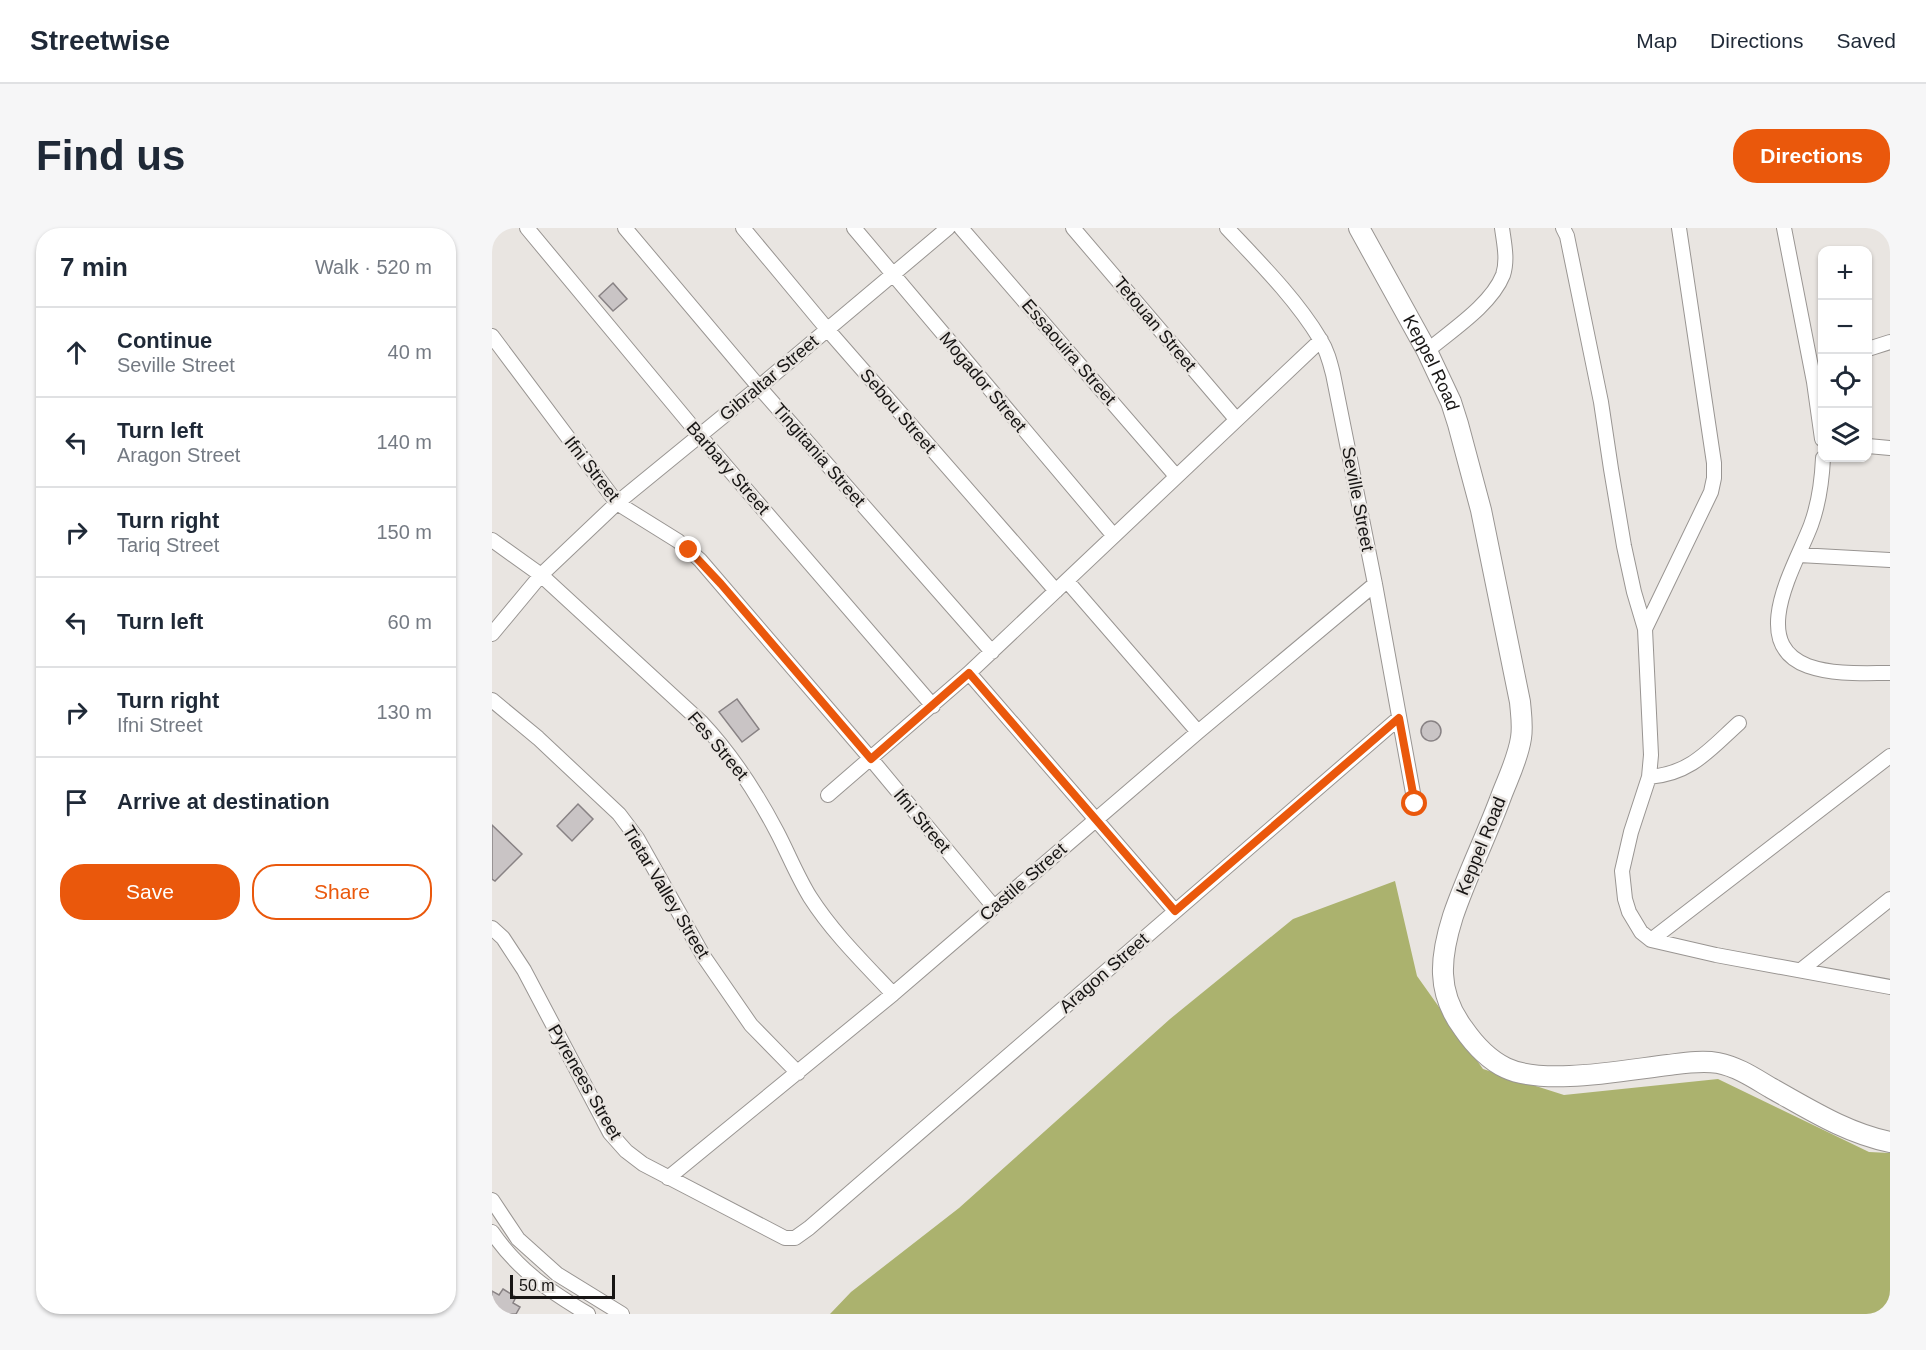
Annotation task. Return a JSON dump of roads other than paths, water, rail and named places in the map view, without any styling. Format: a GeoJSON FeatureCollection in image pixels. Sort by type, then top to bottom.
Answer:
{"type":"FeatureCollection","features":[{"type":"Feature","properties":{"kind":"street","name":"Barbary Street"},"geometry":{"type":"LineString","coordinates":[[526,228],[700,436],[933,706]]}},
{"type":"Feature","properties":{"kind":"street","name":"Tingitania Street"},"geometry":{"type":"LineString","coordinates":[[625,228],[759,387],[992,652]]}},
{"type":"Feature","properties":{"kind":"street","name":"Sebou Street"},"geometry":{"type":"LineString","coordinates":[[743,228],[827,329],[1056,591]]}},
{"type":"Feature","properties":{"kind":"street","name":"Mogador Street"},"geometry":{"type":"LineString","coordinates":[[854,228],[1114,536]]}},
{"type":"Feature","properties":{"kind":"street","name":"Gibraltar Street"},"geometry":{"type":"LineString","coordinates":[[492,634],[541,575],[617,503],[948,228]]}},
{"type":"Feature","properties":{"kind":"street","name":"Essaouira Street"},"geometry":{"type":"LineString","coordinates":[[962,228],[1176,476]]}},
{"type":"Feature","properties":{"kind":"street","name":"Tetouan Street"},"geometry":{"type":"LineString","coordinates":[[1073,228],[1236,419]]}},
{"type":"Feature","properties":{"kind":"street","name":"Seville Street"},"geometry":{"type":"LineString","coordinates":[[1227,228],[1271,276],[1321,340],[1327,354],[1375,584],[1415,804]]}},
{"type":"Feature","properties":{"kind":"street","name":"Keppel Road"},"geometry":{"type":"LineString","coordinates":[[1359,228],[1427,351],[1451,402],[1481,510],[1522,715],[1521,739],[1516,759],[1458,902],[1445,945],[1442,965],[1444,984],[1455,1016],[1470,1038],[1488,1055],[1497,1063],[1516,1072],[1546,1076],[1573,1075],[1714,1062],[1743,1071],[1854,1132],[1890,1142]]}},
{"type":"Feature","properties":{"kind":"street"},"geometry":{"type":"LineString","coordinates":[[1427,351],[1480,306],[1494,291],[1504,273],[1506,252],[1502,228]]}},
{"type":"Feature","properties":{"kind":"street"},"geometry":{"type":"LineString","coordinates":[[1563,228],[1570,247],[1601,402],[1624,546],[1645,629],[1651,728],[1649,777],[1631,832],[1622,878],[1629,912],[1641,932],[1651,940],[1716,955],[1890,987]]}},
{"type":"Feature","properties":{"kind":"street"},"geometry":{"type":"LineString","coordinates":[[1645,629],[1711,492],[1714,478],[1714,463],[1679,228]]}},
{"type":"Feature","properties":{"kind":"street"},"geometry":{"type":"LineString","coordinates":[[1784,228],[1818,379]]}},
{"type":"Feature","properties":{"kind":"street","name":"Ifni Street"},"geometry":{"type":"LineString","coordinates":[[492,336],[617,503],[678,542],[700,560],[871,759],[994,907]]}},
{"type":"Feature","properties":{"kind":"street"},"geometry":{"type":"LineString","coordinates":[[828,795],[933,706],[992,652],[1321,340]]}},
{"type":"Feature","properties":{"kind":"street"},"geometry":{"type":"LineString","coordinates":[[1872,348],[1890,342]]}},
{"type":"Feature","properties":{"kind":"street"},"geometry":{"type":"LineString","coordinates":[[1872,446],[1890,448]]}},
{"type":"Feature","properties":{"kind":"street"},"geometry":{"type":"LineString","coordinates":[[1823,462],[1821,484],[1812,524],[1785,587],[1777,619],[1782,641],[1799,661],[1828,671],[1890,673]]}},
{"type":"Feature","properties":{"kind":"street","name":"Fes Street"},"geometry":{"type":"LineString","coordinates":[[492,540],[541,575],[720,742],[754,790],[812,900],[834,930],[893,994]]}},
{"type":"Feature","properties":{"kind":"street"},"geometry":{"type":"LineString","coordinates":[[1799,555],[1890,560]]}},
{"type":"Feature","properties":{"kind":"street"},"geometry":{"type":"LineString","coordinates":[[1067,581],[1198,732]]}},
{"type":"Feature","properties":{"kind":"street","name":"Castile Street"},"geometry":{"type":"LineString","coordinates":[[668,1178],[893,994],[1198,732],[1375,584]]}},
{"type":"Feature","properties":{"kind":"street"},"geometry":{"type":"LineString","coordinates":[[969,673],[1175,911]]}},
{"type":"Feature","properties":{"kind":"street","name":"Tietar Valley Street"},"geometry":{"type":"LineString","coordinates":[[492,700],[538,738],[619,814],[637,838],[710,967],[751,1025],[798,1073]]}},
{"type":"Feature","properties":{"kind":"street","name":"Aragon Street"},"geometry":{"type":"LineString","coordinates":[[809,1228],[1399,718]]}},
{"type":"Feature","properties":{"kind":"street"},"geometry":{"type":"LineString","coordinates":[[1649,777],[1671,774],[1687,767],[1739,723]]}},
{"type":"Feature","properties":{"kind":"street"},"geometry":{"type":"LineString","coordinates":[[1651,940],[1890,756]]}},
{"type":"Feature","properties":{"kind":"street"},"geometry":{"type":"LineString","coordinates":[[1801,970],[1890,899]]}},
{"type":"Feature","properties":{"kind":"street","name":"Pyrenees Street"},"geometry":{"type":"LineString","coordinates":[[492,927],[504,938],[524,970],[610,1133],[626,1151],[668,1178],[785,1238],[795,1238],[809,1228]]}},
{"type":"Feature","properties":{"kind":"street"},"geometry":{"type":"LineString","coordinates":[[492,1200],[518,1239],[557,1274],[622,1314]]}},
{"type":"Feature","properties":{"kind":"street"},"geometry":{"type":"LineString","coordinates":[[492,1232],[506,1252],[546,1288],[588,1314]]}}]}
